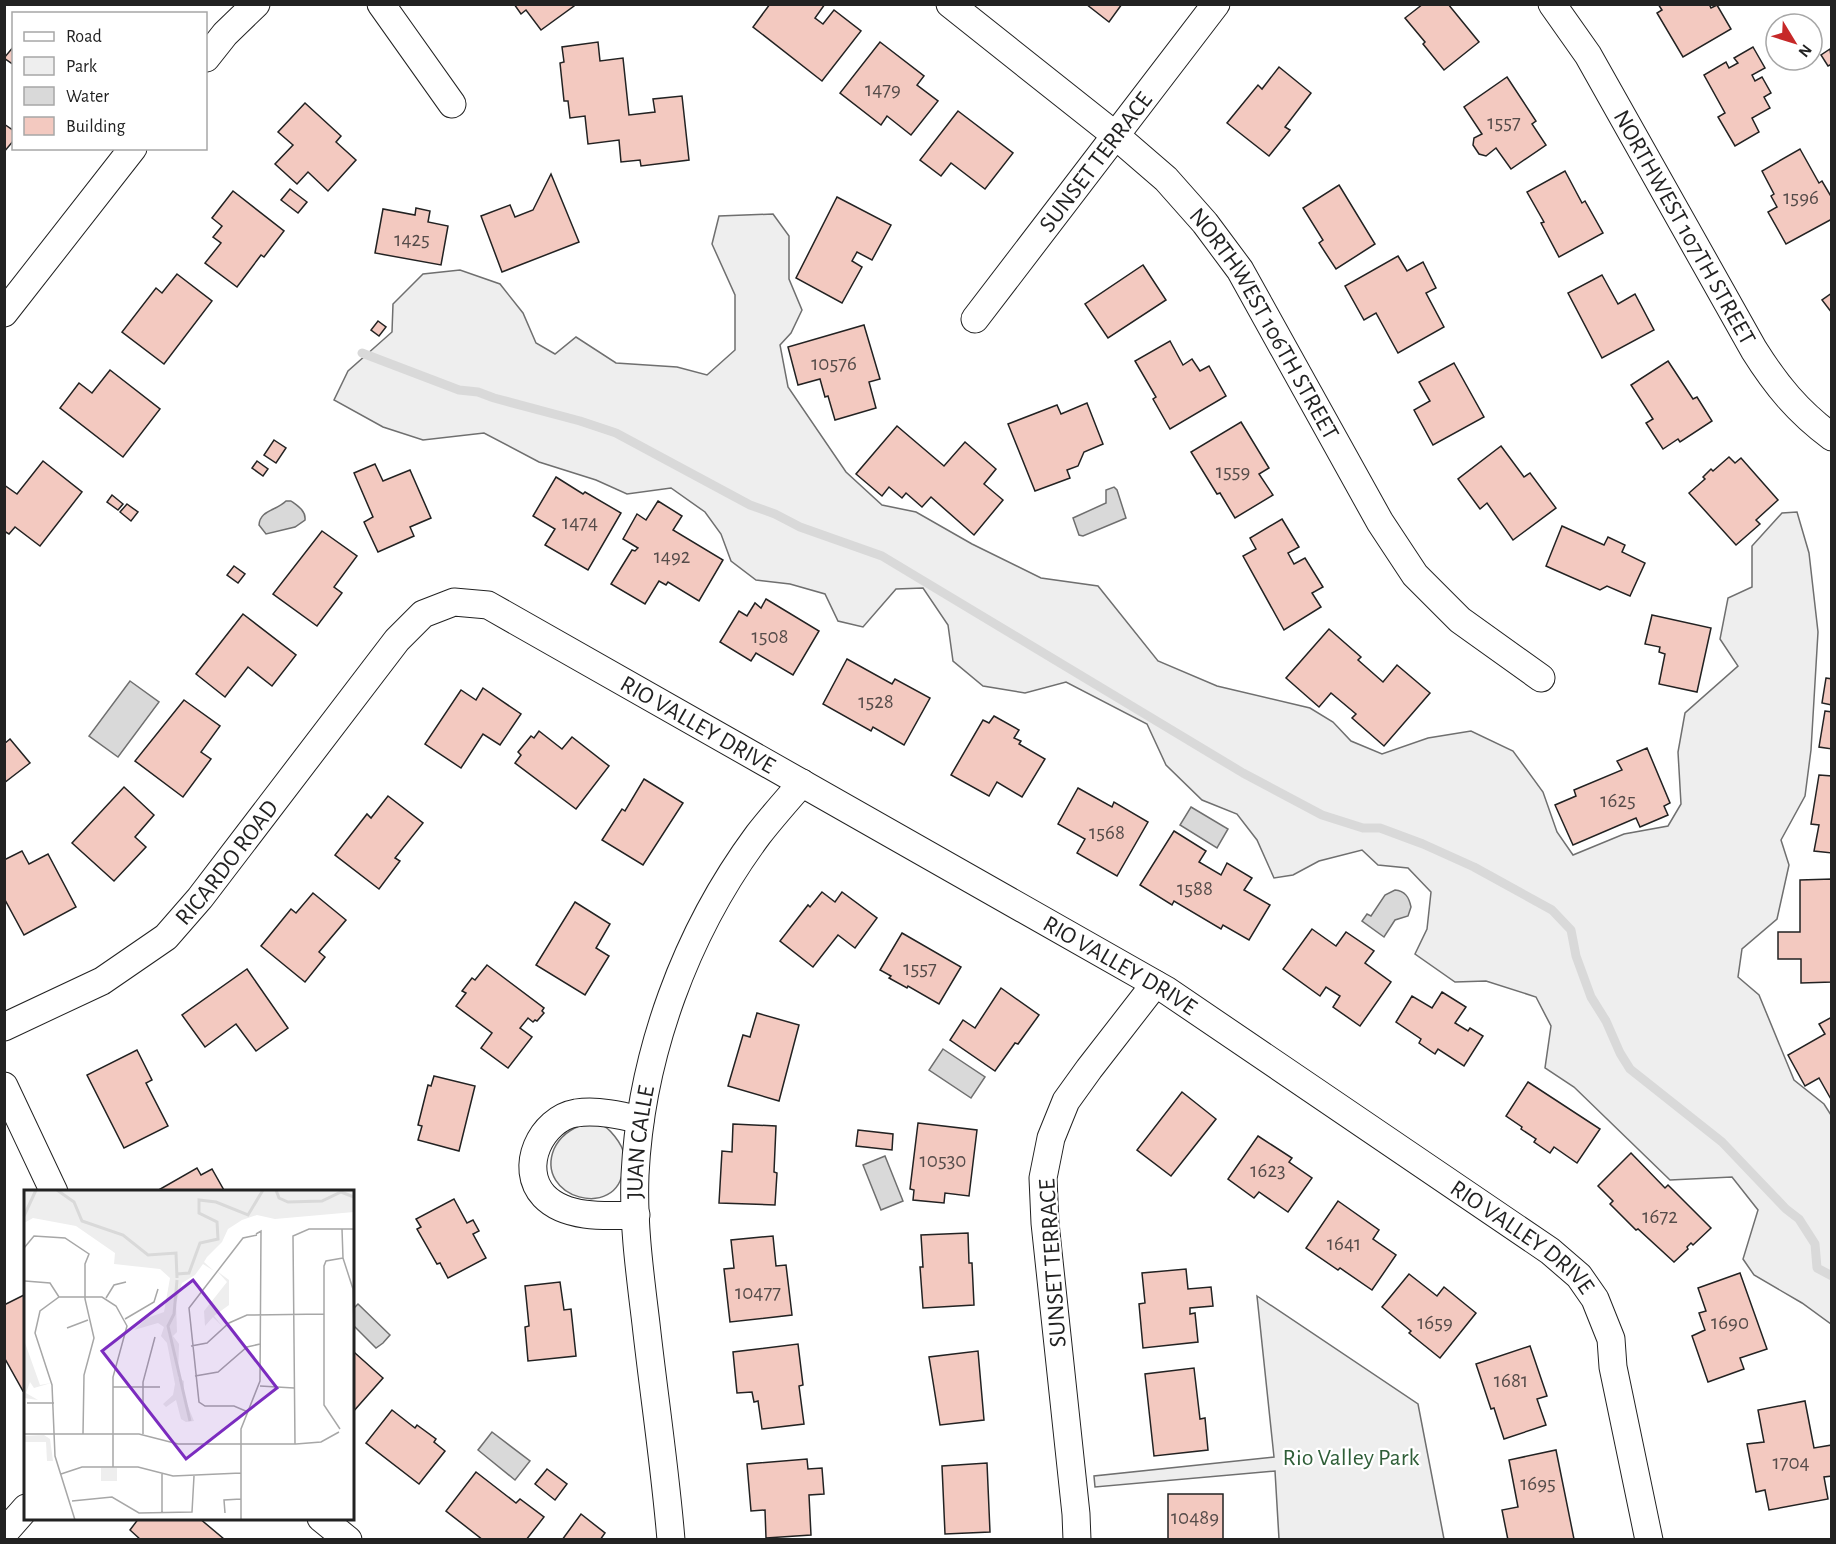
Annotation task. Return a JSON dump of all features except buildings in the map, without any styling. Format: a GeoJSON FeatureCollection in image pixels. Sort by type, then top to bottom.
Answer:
{"type":"FeatureCollection","features":[{"type":"Feature","properties":{"kind":"street"},"geometry":{"type":"LineString","coordinates":[[207,57],[225,34],[256,4]]}},
{"type":"Feature","properties":{"kind":"street"},"geometry":{"type":"LineString","coordinates":[[381,4],[452,104]]}},
{"type":"Feature","properties":{"kind":"street","name":"NORTHWEST 106TH STREET"},"geometry":{"type":"LineString","coordinates":[[950,4],[1115,135],[1166,180],[1205,223],[1240,270],[1380,522],[1415,575],[1460,620],[1541,678]]}},
{"type":"Feature","properties":{"kind":"street","name":"SUNSET TERRACE"},"geometry":{"type":"LineString","coordinates":[[975,319],[1216,4]]}},
{"type":"Feature","properties":{"kind":"street","name":"NORTHWEST 107TH STREET"},"geometry":{"type":"LineString","coordinates":[[1552,4],[1588,55],[1776,385],[1814,424],[1832,437]]}},
{"type":"Feature","properties":{"kind":"street"},"geometry":{"type":"LineString","coordinates":[[4,313],[131,150]]}},
{"type":"Feature","properties":{"kind":"street","name":"RIO VALLEY DRIVE"},"geometry":{"type":"LineString","coordinates":[[397,640],[423,614],[454,602],[488,605],[1155,984],[1550,1251],[1579,1276],[1595,1299],[1611,1339],[1614,1367],[1649,1539]]}},
{"type":"Feature","properties":{"kind":"street","name":"RICARDO ROAD"},"geometry":{"type":"LineString","coordinates":[[4,1027],[102,981],[166,937],[200,898],[397,640]]}},
{"type":"Feature","properties":{"kind":"street","name":"JUAN CALLE"},"geometry":{"type":"LineString","coordinates":[[671,1539],[637,1251],[635,1176],[640,1120],[653,1052],[689,952],[721,892],[758,835],[802,783]]}},
{"type":"Feature","properties":{"kind":"street","name":"SUNSET TERRACE"},"geometry":{"type":"LineString","coordinates":[[1077,1539],[1045,1222],[1043,1178],[1051,1138],[1066,1101],[1155,984]]}},
{"type":"Feature","properties":{"kind":"street"},"geometry":{"type":"LineString","coordinates":[[4,1086],[54,1190]]}},
{"type":"Feature","properties":{"kind":"street"},"geometry":{"type":"LineString","coordinates":[[636,1215],[604,1217],[564,1209],[544,1196],[534,1179],[533,1155],[541,1137],[556,1123],[575,1113],[612,1113],[640,1120]]}},
{"type":"Feature","properties":{"kind":"street"},"geometry":{"type":"LineString","coordinates":[[4,1533],[24,1510]]}},
{"type":"Feature","properties":{"kind":"street"},"geometry":{"type":"LineString","coordinates":[[324,1520],[348,1539]]}},
{"type":"Feature","properties":{"kind":"green space"},"geometry":{"type":"Polygon","coordinates":[[[773,214],[789,236],[789,279],[802,310],[791,333],[780,345],[788,387],[846,472],[882,505],[916,512],[972,544],[1041,578],[1098,586],[1158,661],[1217,686],[1310,708],[1333,722],[1351,741],[1382,754],[1428,738],[1471,731],[1513,751],[1543,792],[1557,832],[1573,855],[1624,834],[1668,826],[1681,804],[1678,752],[1685,713],[1738,666],[1720,639],[1728,598],[1752,587],[1752,546],[1782,513],[1797,512],[1809,553],[1818,632],[1811,750],[1805,796],[1781,840],[1789,865],[1777,919],[1742,949],[1738,977],[1759,995],[1794,1080],[1824,1104],[1831,1115],[1831,1324],[1802,1303],[1754,1275],[1743,1259],[1758,1210],[1732,1177],[1670,1180],[1574,1087],[1545,1068],[1551,1026],[1536,997],[1486,981],[1455,982],[1415,954],[1427,929],[1431,892],[1408,868],[1378,865],[1362,850],[1319,861],[1293,875],[1274,878],[1257,840],[1237,814],[1202,800],[1166,765],[1147,724],[1066,682],[1025,693],[983,686],[953,661],[948,625],[923,588],[896,589],[863,627],[838,621],[825,594],[790,584],[756,580],[731,561],[721,534],[705,512],[671,488],[627,494],[596,480],[539,462],[484,433],[423,440],[383,427],[334,400],[348,371],[392,332],[393,304],[423,274],[460,270],[500,284],[523,313],[536,343],[555,354],[576,337],[616,363],[677,367],[707,375],[735,350],[735,295],[712,244],[719,216],[773,214]]]}},
{"type":"Feature","properties":{"kind":"green space"},"geometry":{"type":"Polygon","coordinates":[[[585,1124],[599,1124],[607,1128],[618,1141],[624,1157],[618,1185],[607,1195],[594,1198],[579,1197],[566,1191],[556,1180],[551,1166],[554,1149],[563,1136],[585,1124]]]}},
{"type":"Feature","properties":{"kind":"green space","name":"Rio Valley Park"},"geometry":{"type":"Polygon","coordinates":[[[1257,1296],[1418,1404],[1444,1539],[1279,1539],[1275,1471],[1095,1487],[1094,1476],[1274,1457],[1257,1296]]]}},
{"type":"Feature","properties":{"kind":"water"},"geometry":{"type":"Polygon","coordinates":[[[1114,487],[1126,518],[1083,536],[1079,535],[1073,518],[1106,503],[1106,490],[1114,487]]]}},
{"type":"Feature","properties":{"kind":"water"},"geometry":{"type":"Polygon","coordinates":[[[286,501],[291,501],[301,509],[305,520],[295,527],[266,534],[259,525],[262,516],[286,501]]]}},
{"type":"Feature","properties":{"kind":"water"},"geometry":{"type":"Polygon","coordinates":[[[130,681],[159,702],[118,757],[89,736],[130,681]]]}},
{"type":"Feature","properties":{"kind":"water"},"geometry":{"type":"Polygon","coordinates":[[[1191,807],[1228,829],[1217,848],[1180,825],[1191,807]]]}},
{"type":"Feature","properties":{"kind":"water"},"geometry":{"type":"Polygon","coordinates":[[[1395,890],[1406,895],[1411,907],[1408,916],[1395,920],[1384,937],[1362,921],[1367,914],[1371,916],[1385,895],[1395,890]]]}},
{"type":"Feature","properties":{"kind":"water"},"geometry":{"type":"Polygon","coordinates":[[[943,1049],[985,1077],[971,1098],[929,1070],[943,1049]]]}},
{"type":"Feature","properties":{"kind":"water"},"geometry":{"type":"Polygon","coordinates":[[[885,1156],[903,1201],[881,1210],[863,1165],[885,1156]]]}},
{"type":"Feature","properties":{"kind":"water"},"geometry":{"type":"Polygon","coordinates":[[[358,1304],[390,1335],[376,1348],[354,1326],[354,1308],[358,1304]]]}},
{"type":"Feature","properties":{"kind":"water"},"geometry":{"type":"Polygon","coordinates":[[[492,1432],[530,1461],[515,1480],[478,1450],[492,1432]]]}},
{"type":"Feature","properties":{"kind":"waterway"},"geometry":{"type":"LineString","coordinates":[[362,353],[459,390],[478,392],[616,433],[750,505],[775,514],[800,527],[882,556],[1243,773],[1322,815],[1363,828],[1380,828],[1423,844],[1474,867],[1552,910],[1571,930],[1576,956],[1591,997],[1630,1069],[1722,1142],[1786,1209],[1799,1219],[1815,1244],[1817,1268],[1832,1276]]}}]}
